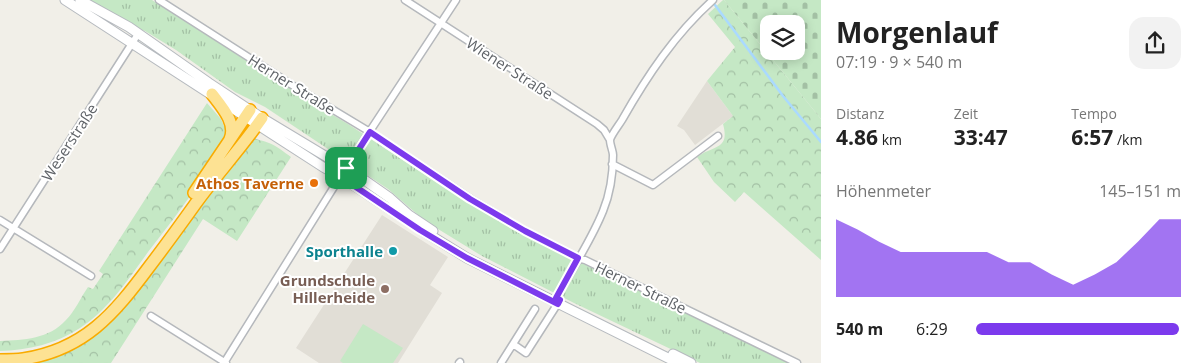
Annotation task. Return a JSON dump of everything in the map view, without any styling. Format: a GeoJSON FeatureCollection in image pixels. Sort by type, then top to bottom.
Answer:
{"type":"FeatureCollection","features":[{"type":"Feature","properties":{"kind":"highway"},"geometry":{"type":"LineString","coordinates":[[212,94],[226,113],[232,128],[232,135],[225,149]]}},
{"type":"Feature","properties":{"kind":"highway"},"geometry":{"type":"LineString","coordinates":[[0,354],[45,348],[80,332],[99,316],[130,283],[248,114]]}},
{"type":"Feature","properties":{"kind":"highway"},"geometry":{"type":"LineString","coordinates":[[0,360],[22,359],[63,348],[101,324],[132,289],[260,121]]}},
{"type":"Feature","properties":{"kind":"main road"},"geometry":{"type":"LineString","coordinates":[[65,0],[212,94],[346,168],[383,193],[409,215],[498,269],[678,363]]}},
{"type":"Feature","properties":{"kind":"main road"},"geometry":{"type":"LineString","coordinates":[[80,0],[129,27],[209,83],[248,114]]}},
{"type":"Feature","properties":{"kind":"main road"},"geometry":{"type":"LineString","coordinates":[[260,121],[420,230],[467,258],[634,334],[691,363]]}},
{"type":"Feature","properties":{"kind":"street","name":"Herner Straße"},"geometry":{"type":"LineString","coordinates":[[159,0],[292,85],[370,132],[470,199],[525,231],[797,363]]}},
{"type":"Feature","properties":{"kind":"street","name":"Wiener Straße"},"geometry":{"type":"LineString","coordinates":[[405,0],[597,124],[604,130],[610,140]]}},
{"type":"Feature","properties":{"kind":"street"},"geometry":{"type":"LineString","coordinates":[[151,316],[225,363],[346,168],[456,0]]}},
{"type":"Feature","properties":{"kind":"street"},"geometry":{"type":"LineString","coordinates":[[513,344],[526,353],[558,300],[578,258],[603,213],[608,197],[613,154],[610,140],[663,55],[680,33],[712,1]]}},
{"type":"Feature","properties":{"kind":"street","name":"Weserstraße"},"geometry":{"type":"LineString","coordinates":[[0,249],[138,34]]}},
{"type":"Feature","properties":{"kind":"street"},"geometry":{"type":"LineString","coordinates":[[612,164],[653,185],[718,136]]}},
{"type":"Feature","properties":{"kind":"street"},"geometry":{"type":"LineString","coordinates":[[0,220],[91,276]]}},
{"type":"Feature","properties":{"kind":"street"},"geometry":{"type":"LineString","coordinates":[[501,363],[535,309]]}},
{"type":"Feature","properties":{"kind":"shaded area"},"geometry":{"type":"Polygon","coordinates":[[[707,81],[733,116],[695,145],[684,130],[677,126],[707,81]]]}},
{"type":"Feature","properties":{"kind":"shaded area","name":"Grundschule Hillerheide"},"geometry":{"type":"Polygon","coordinates":[[[382,215],[448,257],[430,285],[442,293],[398,363],[319,363],[296,348],[382,215]]]}},
{"type":"Feature","properties":{"kind":"green space"},"geometry":{"type":"Polygon","coordinates":[[[88,0],[152,0],[496,219],[537,242],[789,363],[700,363],[574,303],[482,256],[425,221],[388,189],[265,107],[235,92],[176,50],[145,31],[135,28],[88,0]]]}},
{"type":"Feature","properties":{"kind":"green space"},"geometry":{"type":"Polygon","coordinates":[[[724,0],[760,44],[760,60],[773,60],[821,119],[821,260],[744,192],[735,202],[714,182],[697,157],[722,143],[725,132],[723,124],[733,116],[707,81],[735,47],[708,14],[724,0]]]}},
{"type":"Feature","properties":{"kind":"green space"},"geometry":{"type":"Polygon","coordinates":[[[724,0],[821,0],[821,119],[773,60],[805,60],[805,15],[760,15],[760,44],[724,0]]]}},
{"type":"Feature","properties":{"kind":"green space"},"geometry":{"type":"Polygon","coordinates":[[[207,103],[221,119],[224,126],[229,125],[229,133],[180,211],[117,294],[90,321],[71,334],[31,348],[0,351],[0,341],[36,337],[52,331],[66,320],[88,287],[93,289],[103,274],[99,271],[207,103]]]}},
{"type":"Feature","properties":{"kind":"green space"},"geometry":{"type":"Polygon","coordinates":[[[253,137],[275,146],[291,157],[237,241],[203,219],[111,363],[26,363],[75,347],[154,266],[253,137]]]}},
{"type":"Feature","properties":{"kind":"green space"},"geometry":{"type":"Polygon","coordinates":[[[363,324],[403,348],[393,363],[343,363],[340,361],[363,324]]]}},
{"type":"Feature","properties":{"kind":"waterway"},"geometry":{"type":"LineString","coordinates":[[712,1],[783,96],[821,142]]}},
{"type":"Feature","properties":{"kind":"place","name":"Athos Taverne"},"geometry":{"type":"Point","coordinates":[314,183]}},
{"type":"Feature","properties":{"kind":"place","name":"Sporthalle"},"geometry":{"type":"Point","coordinates":[393,251]}},
{"type":"Feature","properties":{"kind":"place","name":"Grundschule Hillerheide"},"geometry":{"type":"Point","coordinates":[385,289]}},
{"type":"Feature","properties":{"kind":"route"},"geometry":{"type":"LineString","coordinates":[[370,132],[470,199],[525,231],[578,258],[556,298],[560,300],[558,304],[467,258],[420,230],[341,177],[346,168],[370,132]]}}]}
